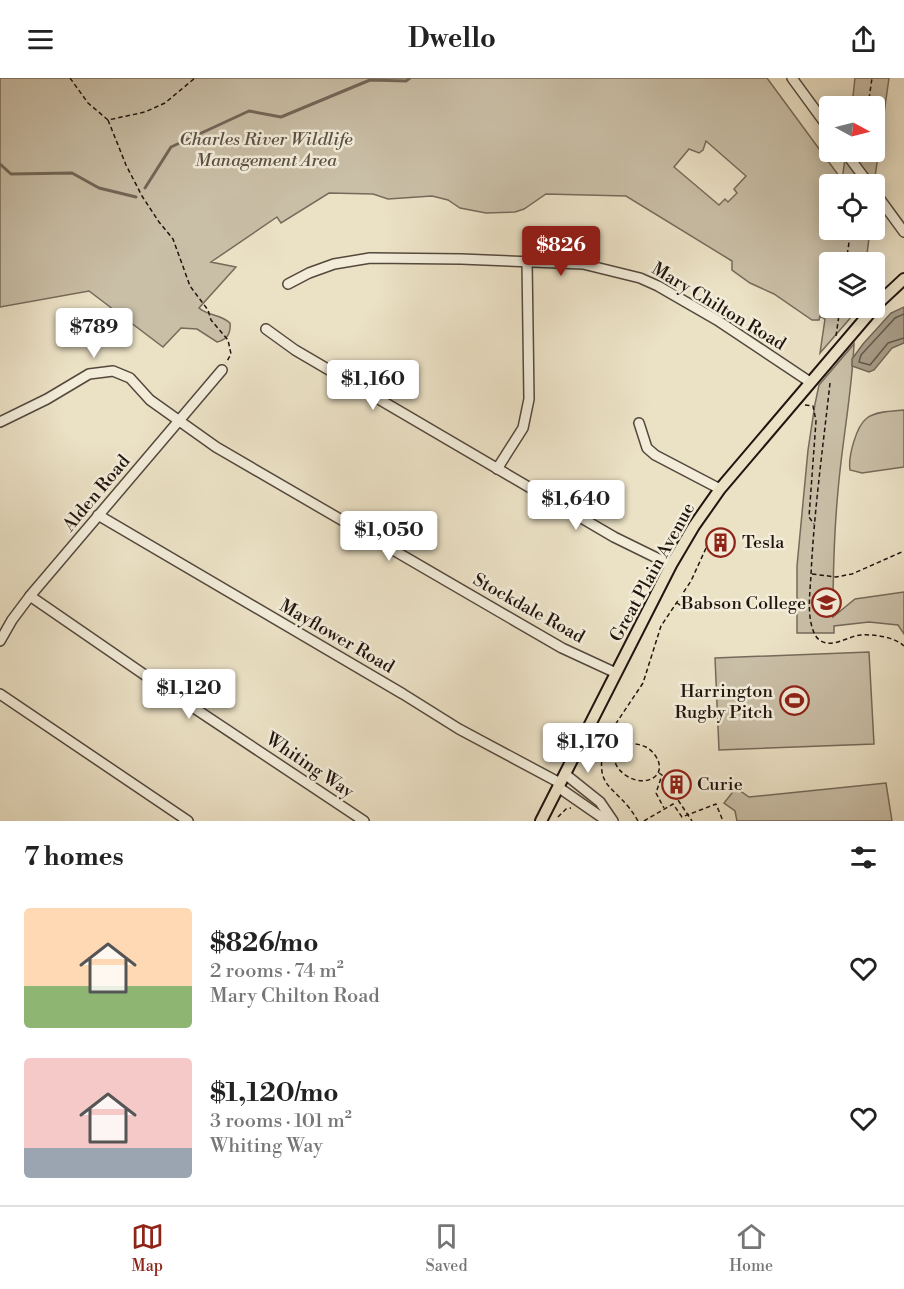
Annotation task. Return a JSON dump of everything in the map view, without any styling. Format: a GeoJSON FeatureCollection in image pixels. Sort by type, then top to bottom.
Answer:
{"type":"FeatureCollection","features":[{"type":"Feature","properties":{"kind":"main road","name":"Great Plain Avenue"},"geometry":{"type":"LineString","coordinates":[[885,297],[904,279]]}},
{"type":"Feature","properties":{"kind":"main road","name":"Great Plain Avenue"},"geometry":{"type":"LineString","coordinates":[[541,821],[671,565],[694,526],[720,489],[865,318]]}},
{"type":"Feature","properties":{"kind":"street"},"geometry":{"type":"LineString","coordinates":[[792,78],[819,115]]}},
{"type":"Feature","properties":{"kind":"street"},"geometry":{"type":"LineString","coordinates":[[885,207],[904,232]]}},
{"type":"Feature","properties":{"kind":"street","name":"Mary Chilton Road"},"geometry":{"type":"LineString","coordinates":[[288,284],[309,273],[349,260],[370,258],[583,264],[640,278],[658,286],[717,320],[810,382]]}},
{"type":"Feature","properties":{"kind":"street"},"geometry":{"type":"LineString","coordinates":[[497,469],[523,428],[529,399],[527,261]]}},
{"type":"Feature","properties":{"kind":"street"},"geometry":{"type":"LineString","coordinates":[[266,329],[295,350],[497,469],[614,537],[671,565]]}},
{"type":"Feature","properties":{"kind":"street","name":"Alden Road"},"geometry":{"type":"LineString","coordinates":[[2,636],[30,596],[222,370]]}},
{"type":"Feature","properties":{"kind":"street","name":"Stockdale Road"},"geometry":{"type":"LineString","coordinates":[[0,422],[47,399],[88,374],[113,371],[130,378],[150,400],[216,447],[562,648],[616,673]]}},
{"type":"Feature","properties":{"kind":"street"},"geometry":{"type":"LineString","coordinates":[[639,423],[647,448],[655,455],[720,489]]}},
{"type":"Feature","properties":{"kind":"street","name":"Mayflower Road"},"geometry":{"type":"LineString","coordinates":[[98,515],[459,729],[561,781]]}},
{"type":"Feature","properties":{"kind":"street","name":"Whiting Way"},"geometry":{"type":"LineString","coordinates":[[30,596],[364,821]]}},
{"type":"Feature","properties":{"kind":"street"},"geometry":{"type":"LineString","coordinates":[[0,694],[188,821]]}},
{"type":"Feature","properties":{"kind":"street"},"geometry":{"type":"LineString","coordinates":[[561,781],[607,821]]}},
{"type":"Feature","properties":{"kind":"street"},"geometry":{"type":"LineString","coordinates":[[561,781],[600,802],[613,821]]}},
{"type":"Feature","properties":{"kind":"path"},"geometry":{"type":"LineString","coordinates":[[70,78],[88,103],[108,120],[126,165],[142,196],[173,238],[190,286],[207,310],[211,320],[228,340],[231,354],[222,370]]}},
{"type":"Feature","properties":{"kind":"path"},"geometry":{"type":"LineString","coordinates":[[108,120],[145,112],[165,103],[195,78]]}},
{"type":"Feature","properties":{"kind":"path"},"geometry":{"type":"LineString","coordinates":[[869,96],[872,78]]}},
{"type":"Feature","properties":{"kind":"path"},"geometry":{"type":"LineString","coordinates":[[835,339],[838,318]]}},
{"type":"Feature","properties":{"kind":"path"},"geometry":{"type":"LineString","coordinates":[[830,383],[814,525],[811,574],[813,630],[817,638],[823,642],[833,643],[861,635],[889,638],[904,646]]}},
{"type":"Feature","properties":{"kind":"path"},"geometry":{"type":"LineString","coordinates":[[796,399],[801,405],[813,406],[816,421],[809,517],[814,525]]}},
{"type":"Feature","properties":{"kind":"path"},"geometry":{"type":"LineString","coordinates":[[638,821],[629,806],[609,787],[602,776],[604,745],[643,683],[661,626],[691,581],[712,535]]}},
{"type":"Feature","properties":{"kind":"path"},"geometry":{"type":"LineString","coordinates":[[811,574],[836,577],[852,574],[904,550]]}},
{"type":"Feature","properties":{"kind":"path"},"geometry":{"type":"LineString","coordinates":[[676,603],[686,609]]}},
{"type":"Feature","properties":{"kind":"path"},"geometry":{"type":"LineString","coordinates":[[628,744],[638,744],[648,748],[656,755],[660,764],[658,772],[655,777],[648,780],[636,780],[627,776],[614,762],[616,752],[620,747],[628,744]]}},
{"type":"Feature","properties":{"kind":"path"},"geometry":{"type":"LineString","coordinates":[[604,745],[616,752]]}},
{"type":"Feature","properties":{"kind":"path"},"geometry":{"type":"LineString","coordinates":[[658,772],[662,774],[656,793],[665,809]]}},
{"type":"Feature","properties":{"kind":"path"},"geometry":{"type":"LineString","coordinates":[[674,794],[692,821]]}},
{"type":"Feature","properties":{"kind":"path"},"geometry":{"type":"LineString","coordinates":[[644,821],[673,804],[681,817],[716,804],[723,821]]}},
{"type":"Feature","properties":{"kind":"path"},"geometry":{"type":"LineString","coordinates":[[558,817],[566,809],[575,809]]}},
{"type":"Feature","properties":{"kind":"green space","name":"Charles River Wildlife Management Area"},"geometry":{"type":"Polygon","coordinates":[[[0,78],[767,78],[819,149],[819,162],[829,162],[838,174],[819,174],[819,240],[869,240],[867,252],[819,252],[820,318],[819,320],[812,320],[774,294],[750,283],[732,270],[732,261],[626,196],[546,194],[524,209],[515,212],[486,213],[460,208],[448,200],[432,196],[388,199],[373,194],[329,193],[281,223],[277,217],[211,262],[236,267],[199,308],[230,323],[228,336],[223,340],[217,342],[197,329],[181,328],[163,347],[89,291],[0,307],[0,78]],[[706,141],[703,150],[699,153],[689,149],[674,167],[719,205],[725,199],[728,202],[737,193],[734,189],[746,176],[706,141]]]}},
{"type":"Feature","properties":{"kind":"green space","name":"Charles River Wildlife Management Area"},"geometry":{"type":"Polygon","coordinates":[[[855,78],[889,78],[885,106],[885,96],[853,96],[855,78]]]}},
{"type":"Feature","properties":{"kind":"green space","name":"Charles River Wildlife Management Area"},"geometry":{"type":"Polygon","coordinates":[[[845,162],[877,162],[875,174],[843,174],[845,162]]]}},
{"type":"Feature","properties":{"kind":"green space","name":"Charles River Wildlife Management Area"},"geometry":{"type":"Polygon","coordinates":[[[823,318],[850,318],[820,353],[823,318]]]}},
{"type":"Feature","properties":{"kind":"green space"},"geometry":{"type":"Polygon","coordinates":[[[854,344],[837,507],[833,617],[855,599],[904,592],[904,634],[898,625],[869,622],[834,626],[834,633],[797,633],[797,566],[808,450],[815,404],[819,385],[854,344]]]}},
{"type":"Feature","properties":{"kind":"green space"},"geometry":{"type":"Polygon","coordinates":[[[904,410],[904,467],[862,473],[850,470],[854,442],[863,422],[875,414],[904,410]]]}},
{"type":"Feature","properties":{"kind":"green space","name":"Harrington Rugby Pitch"},"geometry":{"type":"Polygon","coordinates":[[[869,652],[874,744],[719,750],[715,658],[869,652]]]}},
{"type":"Feature","properties":{"kind":"green space"},"geometry":{"type":"Polygon","coordinates":[[[886,783],[892,821],[737,821],[735,811],[724,803],[736,788],[749,797],[886,783]]]}},
{"type":"Feature","properties":{"kind":"water"},"geometry":{"type":"Polygon","coordinates":[[[904,307],[904,343],[892,348],[874,370],[869,372],[852,366],[852,359],[863,344],[891,313],[904,307]]]}},
{"type":"Feature","properties":{"kind":"waterway"},"geometry":{"type":"LineString","coordinates":[[145,188],[171,147],[249,111],[281,117],[370,80],[406,81],[410,78]]}},
{"type":"Feature","properties":{"kind":"waterway"},"geometry":{"type":"LineString","coordinates":[[0,164],[11,174],[72,173],[99,188],[136,197]]}},
{"type":"Feature","properties":{"kind":"place","name":"Tesla"},"geometry":{"type":"Point","coordinates":[721,542]}},
{"type":"Feature","properties":{"kind":"place","name":"Babson College"},"geometry":{"type":"Point","coordinates":[827,603]}},
{"type":"Feature","properties":{"kind":"place","name":"Harrington Rugby Pitch"},"geometry":{"type":"Point","coordinates":[794,701]}},
{"type":"Feature","properties":{"kind":"place","name":"Curie"},"geometry":{"type":"Point","coordinates":[676,784]}}]}
